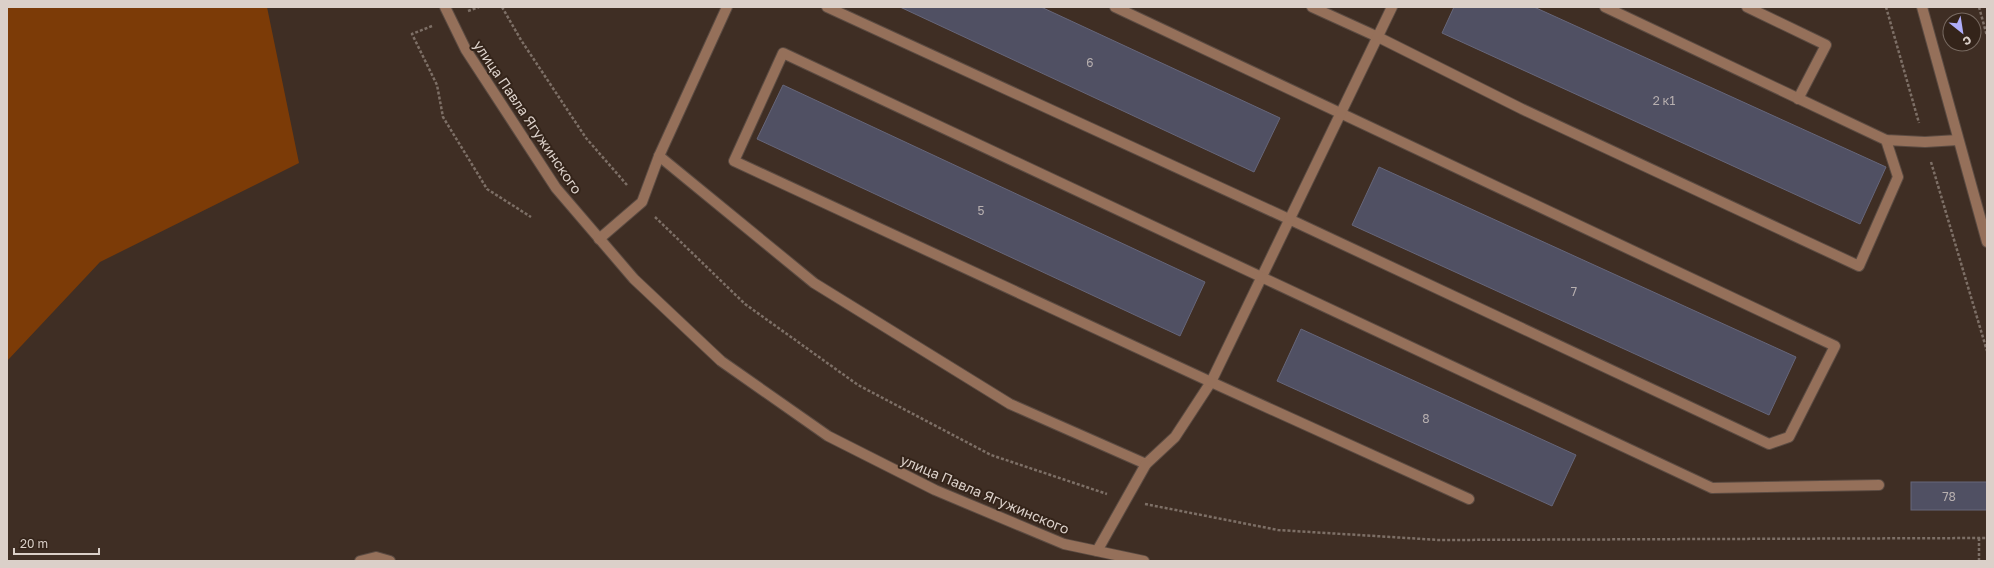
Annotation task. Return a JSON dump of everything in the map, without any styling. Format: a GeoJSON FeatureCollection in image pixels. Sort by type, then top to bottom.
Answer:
{"type":"FeatureCollection","features":[{"type":"Feature","properties":{"kind":"street","name":"улица Павла Ягужинского"},"geometry":{"type":"LineString","coordinates":[[445,7],[466,50],[556,188],[634,279],[721,361],[828,436],[935,490],[1064,544],[1144,561]]}},
{"type":"Feature","properties":{"kind":"street"},"geometry":{"type":"LineString","coordinates":[[599,239],[642,202],[659,156],[727,7]]}},
{"type":"Feature","properties":{"kind":"street"},"geometry":{"type":"LineString","coordinates":[[827,7],[1290,220],[1769,444],[1789,437],[1835,346],[1114,7]]}},
{"type":"Feature","properties":{"kind":"street"},"geometry":{"type":"LineString","coordinates":[[1312,7],[1378,37],[1522,109],[1859,266],[1898,177],[1886,140]]}},
{"type":"Feature","properties":{"kind":"street"},"geometry":{"type":"LineString","coordinates":[[1097,551],[1146,464],[1175,437],[1211,382],[1392,7]]}},
{"type":"Feature","properties":{"kind":"street"},"geometry":{"type":"LineString","coordinates":[[1605,7],[1886,140],[1925,142],[1958,140]]}},
{"type":"Feature","properties":{"kind":"street"},"geometry":{"type":"LineString","coordinates":[[1747,7],[1826,45],[1798,99]]}},
{"type":"Feature","properties":{"kind":"street"},"geometry":{"type":"LineString","coordinates":[[1922,7],[1987,242]]}},
{"type":"Feature","properties":{"kind":"street"},"geometry":{"type":"LineString","coordinates":[[1469,499],[1211,382],[734,161],[783,53],[1263,276],[1712,488],[1879,485]]}},
{"type":"Feature","properties":{"kind":"street"},"geometry":{"type":"LineString","coordinates":[[659,156],[814,283],[1010,404],[1146,464]]}},
{"type":"Feature","properties":{"kind":"street"},"geometry":{"type":"LineString","coordinates":[[360,561],[376,556],[390,561]]}},
{"type":"Feature","properties":{"kind":"path"},"geometry":{"type":"LineString","coordinates":[[479,7],[412,34],[437,85],[443,117],[487,189],[530,217]]}},
{"type":"Feature","properties":{"kind":"path"},"geometry":{"type":"LineString","coordinates":[[1886,7],[1987,351]]}},
{"type":"Feature","properties":{"kind":"path"},"geometry":{"type":"LineString","coordinates":[[1979,7],[1987,36]]}},
{"type":"Feature","properties":{"kind":"path"},"geometry":{"type":"LineString","coordinates":[[1979,538],[1979,561]]}},
{"type":"Feature","properties":{"kind":"shaded area"},"geometry":{"type":"Polygon","coordinates":[[[7,7],[267,7],[299,163],[100,262],[7,361],[7,7]]]}},
{"type":"Feature","properties":{"kind":"building"},"geometry":{"type":"Polygon","coordinates":[[[900,7],[1041,7],[1280,118],[1254,172],[900,7]]]}},
{"type":"Feature","properties":{"kind":"building"},"geometry":{"type":"Polygon","coordinates":[[[1454,7],[1534,7],[1886,167],[1860,224],[1442,33],[1454,7]]]}},
{"type":"Feature","properties":{"kind":"building"},"geometry":{"type":"Polygon","coordinates":[[[783,85],[1205,282],[1180,336],[757,139],[783,85]]]}},
{"type":"Feature","properties":{"kind":"building"},"geometry":{"type":"Polygon","coordinates":[[[1379,167],[1796,357],[1769,415],[1352,225],[1379,167]]]}},
{"type":"Feature","properties":{"kind":"building"},"geometry":{"type":"Polygon","coordinates":[[[1301,329],[1576,455],[1552,506],[1277,381],[1301,329]]]}},
{"type":"Feature","properties":{"kind":"building"},"geometry":{"type":"Polygon","coordinates":[[[1911,482],[1987,482],[1987,510],[1911,510],[1911,482]]]}}]}
